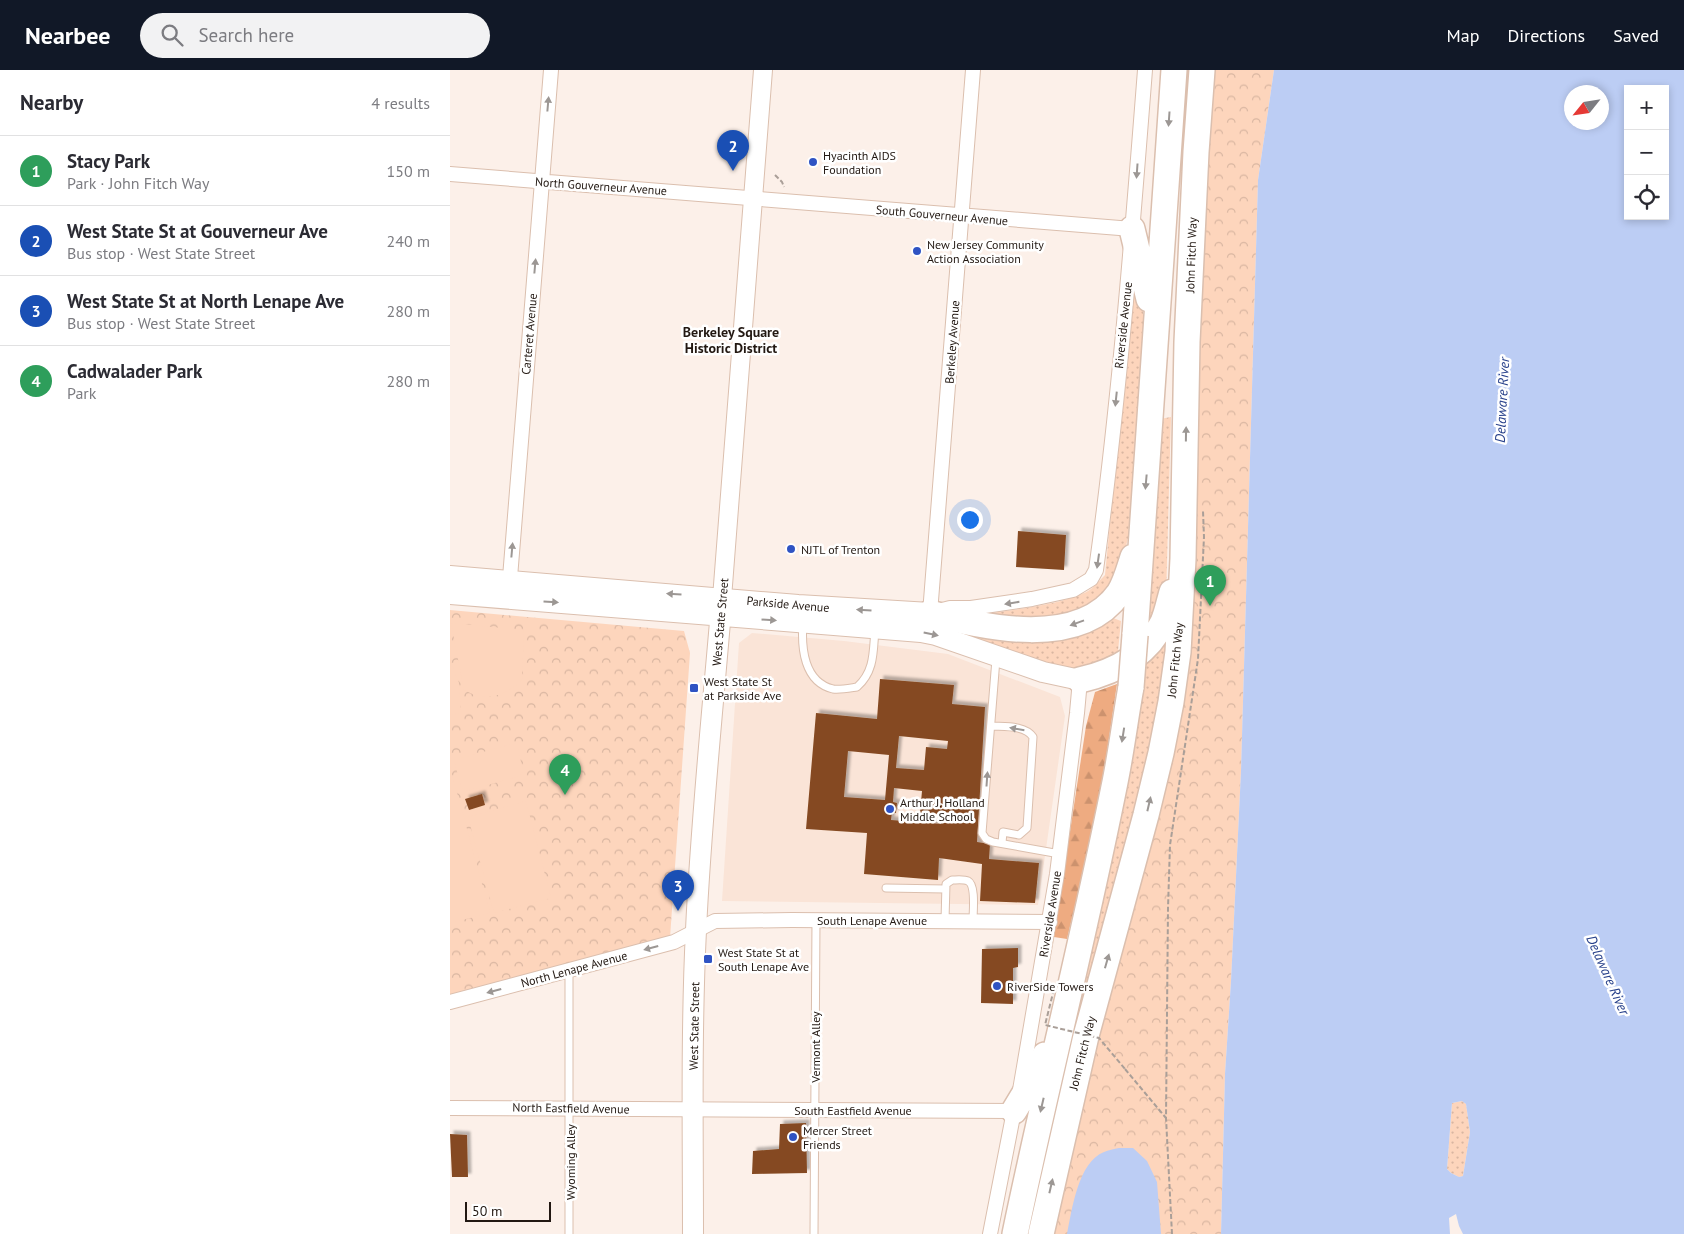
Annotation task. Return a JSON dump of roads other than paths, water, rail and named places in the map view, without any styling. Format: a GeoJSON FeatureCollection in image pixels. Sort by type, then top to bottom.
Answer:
{"type":"FeatureCollection","features":[{"type":"Feature","properties":{"kind":"highway"},"geometry":{"type":"LineString","coordinates":[[1014,1111],[1040,1068],[1062,978],[1115,785],[1130,687],[1135,635],[1174,70]]}},
{"type":"Feature","properties":{"kind":"highway","name":"John Fitch Way"},"geometry":{"type":"LineString","coordinates":[[1041,1234],[1086,1036],[1161,753],[1178,652],[1183,559],[1187,342],[1202,70]]}},
{"type":"Feature","properties":{"kind":"highway"},"geometry":{"type":"LineString","coordinates":[[1132,229],[1156,329]]}},
{"type":"Feature","properties":{"kind":"highway"},"geometry":{"type":"LineString","coordinates":[[1080,680],[1102,675],[1119,668],[1144,650],[1164,620],[1173,588],[1185,463]]}},
{"type":"Feature","properties":{"kind":"highway"},"geometry":{"type":"LineString","coordinates":[[930,613],[968,623],[1004,627],[1040,629],[1062,628],[1077,624],[1101,611],[1118,594],[1125,581],[1142,531]]}},
{"type":"Feature","properties":{"kind":"highway"},"geometry":{"type":"LineString","coordinates":[[1015,1234],[1062,978]]}},
{"type":"Feature","properties":{"kind":"main road","name":"Parkside Avenue"},"geometry":{"type":"LineString","coordinates":[[450,576],[509,589],[721,607],[815,606],[930,613]]}},
{"type":"Feature","properties":{"kind":"main road","name":"Parkside Avenue"},"geometry":{"type":"LineString","coordinates":[[450,594],[509,589]]}},
{"type":"Feature","properties":{"kind":"main road","name":"Parkside Avenue"},"geometry":{"type":"LineString","coordinates":[[721,607],[802,623],[875,628],[936,635],[1043,672],[1080,680]]}},
{"type":"Feature","properties":{"kind":"main road","name":"West State Street"},"geometry":{"type":"LineString","coordinates":[[692,1234],[696,930],[721,607]]}},
{"type":"Feature","properties":{"kind":"street","name":"Carteret Avenue"},"geometry":{"type":"LineString","coordinates":[[509,589],[551,70]]}},
{"type":"Feature","properties":{"kind":"street","name":"West State Street"},"geometry":{"type":"LineString","coordinates":[[721,607],[762,70]]}},
{"type":"Feature","properties":{"kind":"street","name":"Berkeley Avenue"},"geometry":{"type":"LineString","coordinates":[[930,613],[973,70]]}},
{"type":"Feature","properties":{"kind":"street","name":"Riverside Avenue"},"geometry":{"type":"LineString","coordinates":[[1091,579],[1096,570],[1102,526],[1132,229],[1144,70]]}},
{"type":"Feature","properties":{"kind":"street","name":"North Gouverneur Avenue"},"geometry":{"type":"LineString","coordinates":[[450,174],[752,198]]}},
{"type":"Feature","properties":{"kind":"street","name":"South Gouverneur Avenue"},"geometry":{"type":"LineString","coordinates":[[752,198],[1132,229]]}},
{"type":"Feature","properties":{"kind":"street","name":"Parkside Avenue"},"geometry":{"type":"LineString","coordinates":[[930,613],[950,608],[971,608],[1032,599],[1073,590],[1091,579]]}},
{"type":"Feature","properties":{"kind":"street","name":"Riverside Avenue"},"geometry":{"type":"LineString","coordinates":[[990,1234],[1050,922],[1078,713],[1080,680]]}},
{"type":"Feature","properties":{"kind":"street","name":"South Lenape Avenue"},"geometry":{"type":"LineString","coordinates":[[696,930],[714,921],[973,920],[1050,922]]}},
{"type":"Feature","properties":{"kind":"street","name":"North Lenape Avenue"},"geometry":{"type":"LineString","coordinates":[[450,1002],[674,942],[696,930]]}},
{"type":"Feature","properties":{"kind":"street","name":"North Eastfield Avenue"},"geometry":{"type":"LineString","coordinates":[[450,1108],[693,1110]]}},
{"type":"Feature","properties":{"kind":"street","name":"South Eastfield Avenue"},"geometry":{"type":"LineString","coordinates":[[693,1110],[1014,1111]]}},
{"type":"Feature","properties":{"kind":"lane"},"geometry":{"type":"LineString","coordinates":[[802,623],[807,666],[815,678],[834,689],[857,687],[868,674],[871,665],[875,628]]}},
{"type":"Feature","properties":{"kind":"lane"},"geometry":{"type":"LineString","coordinates":[[996,656],[982,833],[986,838],[1002,843],[1060,854]]}},
{"type":"Feature","properties":{"kind":"lane"},"geometry":{"type":"LineString","coordinates":[[991,726],[1022,729],[1033,737],[1027,828],[1019,835],[1003,832],[1002,843]]}},
{"type":"Feature","properties":{"kind":"lane"},"geometry":{"type":"LineString","coordinates":[[946,920],[945,889],[946,884],[952,880],[968,881],[974,891],[973,920]]}},
{"type":"Feature","properties":{"kind":"lane"},"geometry":{"type":"LineString","coordinates":[[886,888],[945,889]]}},
{"type":"Feature","properties":{"kind":"lane","name":"Vermont Alley"},"geometry":{"type":"LineString","coordinates":[[814,1234],[816,920]]}},
{"type":"Feature","properties":{"kind":"lane","name":"Wyoming Alley"},"geometry":{"type":"LineString","coordinates":[[569,970],[569,1234]]}},
{"type":"Feature","properties":{"kind":"water","name":"Delaware River"},"geometry":{"type":"Polygon","coordinates":[[[1274,70],[1684,70],[1684,1234],[1463,1234],[1456,1214],[1449,1218],[1450,1234],[1221,1234],[1225,1074],[1241,771],[1258,180],[1274,70]],[[1462,1101],[1452,1103],[1447,1169],[1459,1177],[1463,1176],[1470,1132],[1466,1104],[1462,1101]]]}},
{"type":"Feature","properties":{"kind":"water"},"geometry":{"type":"Polygon","coordinates":[[[1133,1148],[1147,1161],[1157,1182],[1161,1234],[1067,1234],[1074,1200],[1082,1176],[1088,1166],[1095,1157],[1109,1150],[1133,1148]]]}},
{"type":"Feature","properties":{"kind":"place","name":"Hyacinth AIDS Foundation"},"geometry":{"type":"Point","coordinates":[813,162]}},
{"type":"Feature","properties":{"kind":"place","name":"West State St at Gouverneur Ave"},"geometry":{"type":"Point","coordinates":[733,171]}},
{"type":"Feature","properties":{"kind":"place","name":"New Jersey Community Action Association"},"geometry":{"type":"Point","coordinates":[917,251]}},
{"type":"Feature","properties":{"kind":"place","name":"NJTL of Trenton"},"geometry":{"type":"Point","coordinates":[791,549]}},
{"type":"Feature","properties":{"kind":"place","name":"Stacy Park"},"geometry":{"type":"Point","coordinates":[1210,606]}},
{"type":"Feature","properties":{"kind":"place","name":"West State St at Parkside Ave"},"geometry":{"type":"Point","coordinates":[694,688]}},
{"type":"Feature","properties":{"kind":"place","name":"Cadwalader Park"},"geometry":{"type":"Point","coordinates":[565,795]}},
{"type":"Feature","properties":{"kind":"place","name":"Arthur J. Holland Middle School"},"geometry":{"type":"Point","coordinates":[890,809]}},
{"type":"Feature","properties":{"kind":"place","name":"West State St at North Lenape Ave"},"geometry":{"type":"Point","coordinates":[678,911]}},
{"type":"Feature","properties":{"kind":"place","name":"West State St at South Lenape Ave"},"geometry":{"type":"Point","coordinates":[708,959]}},
{"type":"Feature","properties":{"kind":"place","name":"RiverSide Towers"},"geometry":{"type":"Point","coordinates":[997,986]}},
{"type":"Feature","properties":{"kind":"place","name":"Mercer Street Friends"},"geometry":{"type":"Point","coordinates":[793,1137]}},
{"type":"Feature","properties":{"kind":"district","name":"Berkeley Square Historic District"},"geometry":{"type":"Point","coordinates":[731,340]}}]}
